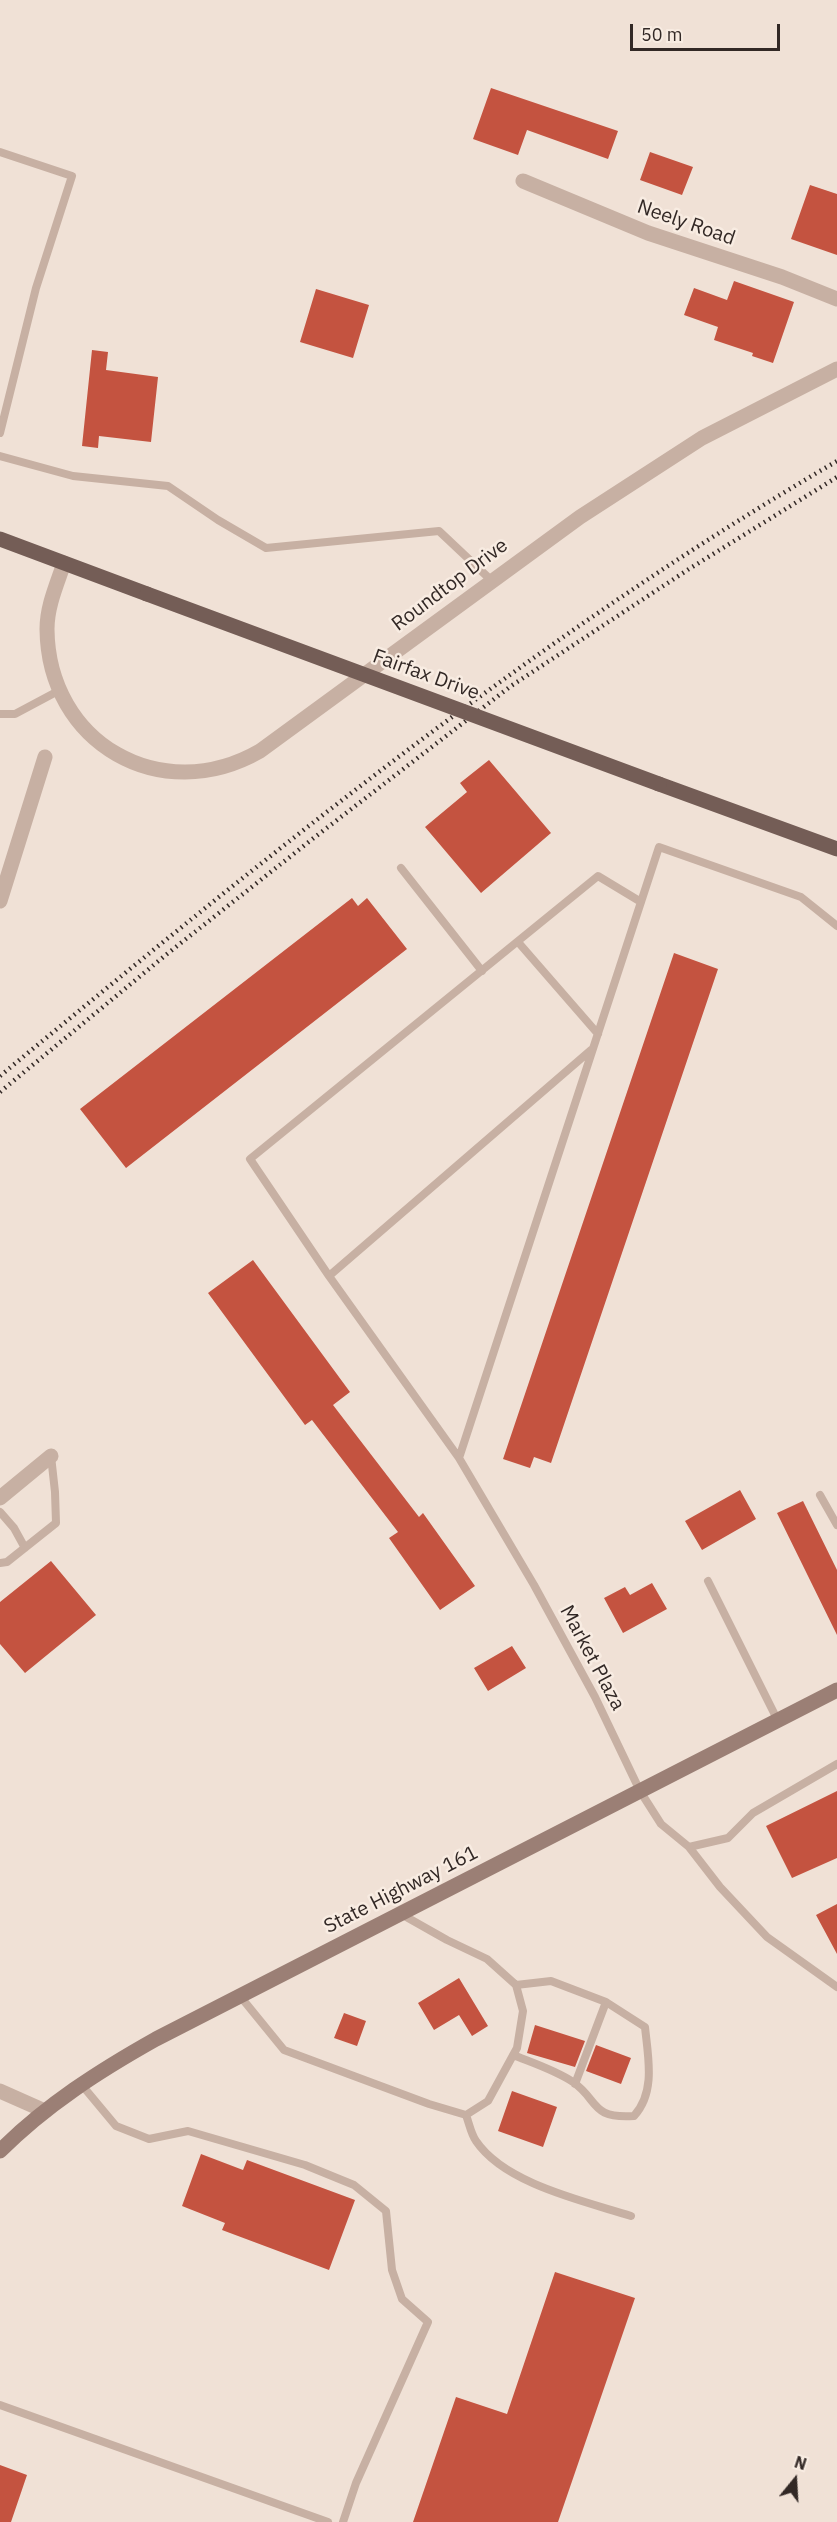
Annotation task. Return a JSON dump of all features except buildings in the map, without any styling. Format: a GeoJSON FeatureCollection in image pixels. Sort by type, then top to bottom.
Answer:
{"type":"FeatureCollection","features":[{"type":"Feature","properties":{"kind":"main road","name":"Fairfax Drive"},"geometry":{"type":"LineString","coordinates":[[0,539],[837,849]]}},
{"type":"Feature","properties":{"kind":"main road","name":"State Highway 161"},"geometry":{"type":"LineString","coordinates":[[0,2151],[45,2111],[81,2084],[156,2039],[837,1690]]}},
{"type":"Feature","properties":{"kind":"street","name":"Neely Road"},"geometry":{"type":"LineString","coordinates":[[523,181],[648,233],[782,277],[837,299]]}},
{"type":"Feature","properties":{"kind":"street","name":"Roundtop Drive"},"geometry":{"type":"LineString","coordinates":[[64,563],[49,609],[48,644],[60,690],[81,725],[112,752],[155,770],[186,773],[209,771],[241,761],[260,751],[562,529],[702,438],[837,369]]}},
{"type":"Feature","properties":{"kind":"street"},"geometry":{"type":"LineString","coordinates":[[0,901],[45,757]]}},
{"type":"Feature","properties":{"kind":"street"},"geometry":{"type":"LineString","coordinates":[[0,1498],[51,1456]]}},
{"type":"Feature","properties":{"kind":"street"},"geometry":{"type":"LineString","coordinates":[[0,2091],[45,2111]]}},
{"type":"Feature","properties":{"kind":"lane"},"geometry":{"type":"LineString","coordinates":[[0,152],[72,176],[36,288],[0,433]]}},
{"type":"Feature","properties":{"kind":"lane"},"geometry":{"type":"LineString","coordinates":[[0,456],[73,476],[168,486],[218,520],[266,548],[440,531],[492,581]]}},
{"type":"Feature","properties":{"kind":"lane"},"geometry":{"type":"LineString","coordinates":[[0,714],[15,714],[60,690]]}},
{"type":"Feature","properties":{"kind":"lane"},"geometry":{"type":"LineString","coordinates":[[459,1458],[659,847],[801,897],[837,926]]}},
{"type":"Feature","properties":{"kind":"lane"},"geometry":{"type":"LineString","coordinates":[[401,868],[482,971],[598,876],[641,902]]}},
{"type":"Feature","properties":{"kind":"lane"},"geometry":{"type":"LineString","coordinates":[[518,942],[598,1034]]}},
{"type":"Feature","properties":{"kind":"lane","name":"Market Plaza"},"geometry":{"type":"LineString","coordinates":[[482,971],[250,1159],[329,1276],[459,1458],[595,1697],[640,1791],[661,1824],[690,1847],[720,1887],[768,1937],[837,1987]]}},
{"type":"Feature","properties":{"kind":"lane"},"geometry":{"type":"LineString","coordinates":[[329,1276],[592,1049]]}},
{"type":"Feature","properties":{"kind":"lane"},"geometry":{"type":"LineString","coordinates":[[0,1563],[7,1562],[56,1523],[56,1492],[51,1456]]}},
{"type":"Feature","properties":{"kind":"lane"},"geometry":{"type":"LineString","coordinates":[[820,1495],[837,1525]]}},
{"type":"Feature","properties":{"kind":"lane"},"geometry":{"type":"LineString","coordinates":[[0,1512],[14,1528],[26,1548]]}},
{"type":"Feature","properties":{"kind":"lane"},"geometry":{"type":"LineString","coordinates":[[708,1581],[778,1721]]}},
{"type":"Feature","properties":{"kind":"lane"},"geometry":{"type":"LineString","coordinates":[[690,1847],[728,1838],[753,1813],[837,1764]]}},
{"type":"Feature","properties":{"kind":"lane"},"geometry":{"type":"LineString","coordinates":[[240,1996],[284,2050],[408,2097],[466,2115],[488,2102],[517,2048],[523,2011],[516,1985],[488,1959],[447,1940],[401,1914]]}},
{"type":"Feature","properties":{"kind":"lane"},"geometry":{"type":"LineString","coordinates":[[513,2055],[558,2073],[575,2084],[597,2110],[620,2117],[634,2116],[641,2108],[650,2076],[645,2027],[606,2002],[551,1981],[516,1985]]}},
{"type":"Feature","properties":{"kind":"lane"},"geometry":{"type":"LineString","coordinates":[[575,2084],[606,2002]]}},
{"type":"Feature","properties":{"kind":"lane"},"geometry":{"type":"LineString","coordinates":[[81,2084],[116,2126],[148,2139],[188,2131],[305,2165],[354,2185],[386,2211],[392,2270],[402,2299],[428,2322],[356,2483],[343,2522]]}},
{"type":"Feature","properties":{"kind":"lane"},"geometry":{"type":"LineString","coordinates":[[466,2115],[475,2140],[498,2166],[571,2197],[631,2216]]}},
{"type":"Feature","properties":{"kind":"lane"},"geometry":{"type":"LineString","coordinates":[[0,2405],[328,2522]]}},
{"type":"Feature","properties":{"kind":"railway"},"geometry":{"type":"LineString","coordinates":[[0,1076],[201,911],[406,751],[617,600],[726,529],[837,461]]}},
{"type":"Feature","properties":{"kind":"railway"},"geometry":{"type":"LineString","coordinates":[[0,1092],[167,954],[511,686],[689,569],[837,477]]}}]}
